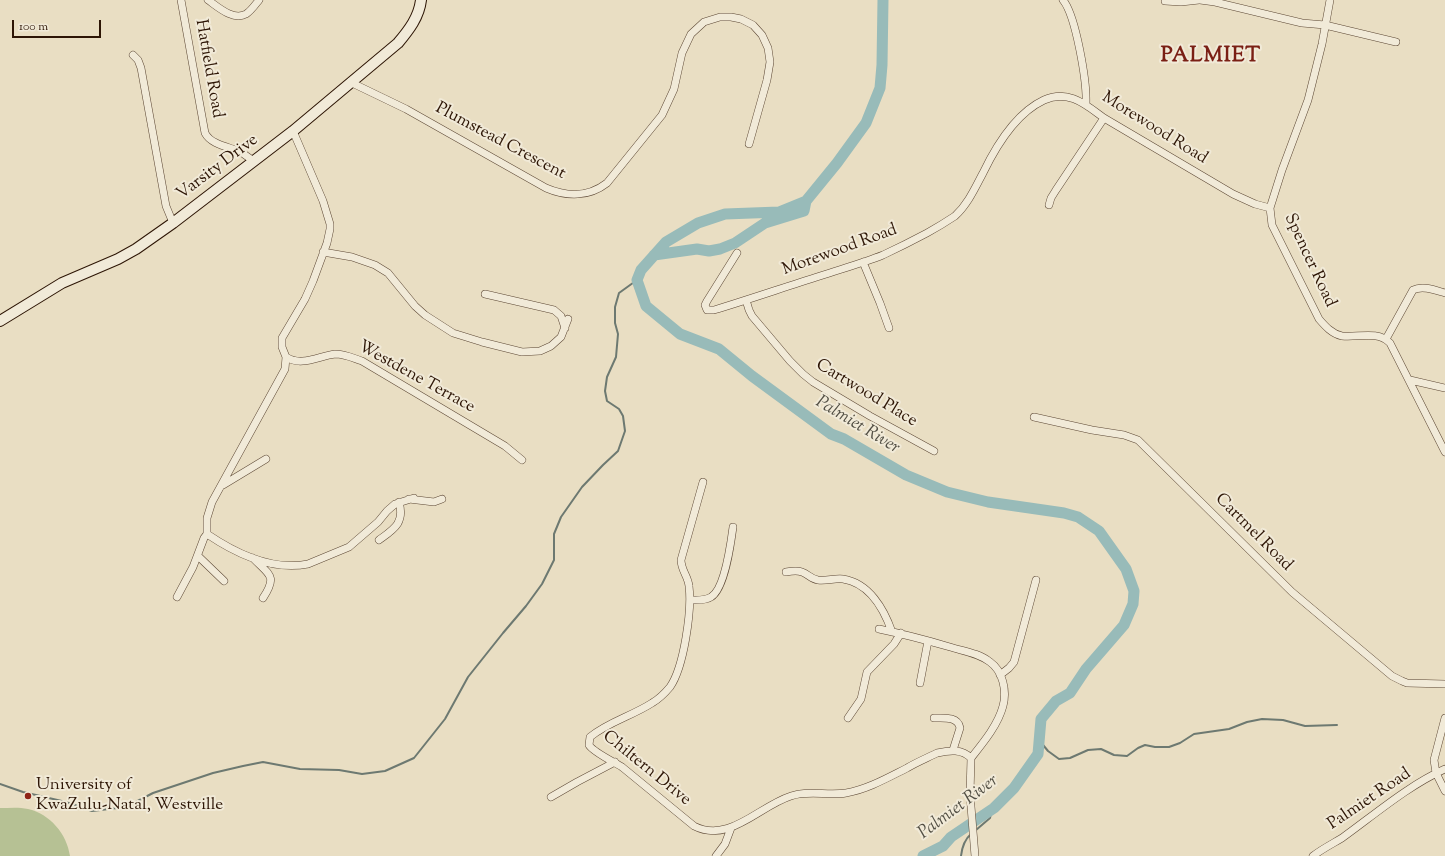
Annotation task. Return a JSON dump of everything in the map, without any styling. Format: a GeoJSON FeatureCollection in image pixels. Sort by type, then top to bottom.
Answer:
{"type":"FeatureCollection","features":[{"type":"Feature","properties":{"kind":"street","name":"Hatfield Road"},"geometry":{"type":"LineString","coordinates":[[181,0],[205,133],[208,138],[241,152],[254,161]]}},
{"type":"Feature","properties":{"kind":"street"},"geometry":{"type":"LineString","coordinates":[[208,0],[230,14],[240,16],[249,11],[260,0]]}},
{"type":"Feature","properties":{"kind":"street","name":"Varsity Drive"},"geometry":{"type":"LineString","coordinates":[[0,321],[62,283],[130,252],[254,161],[293,131],[398,43],[416,17],[421,0]]}},
{"type":"Feature","properties":{"kind":"street"},"geometry":{"type":"LineString","coordinates":[[1063,0],[1069,11],[1081,59],[1086,88],[1086,104]]}},
{"type":"Feature","properties":{"kind":"street"},"geometry":{"type":"LineString","coordinates":[[1165,1],[1181,2],[1199,0],[1215,2],[1302,23],[1325,26],[1396,42]]}},
{"type":"Feature","properties":{"kind":"street","name":"Spencer Road"},"geometry":{"type":"LineString","coordinates":[[1330,0],[1308,100],[1282,170],[1270,208],[1270,217],[1276,234],[1319,319],[1325,326],[1332,332],[1342,336],[1374,336],[1386,339]]}},
{"type":"Feature","properties":{"kind":"street","name":"Plumstead Crescent"},"geometry":{"type":"LineString","coordinates":[[350,82],[406,108],[546,188],[562,194],[580,194],[600,188],[607,182],[662,115],[674,89],[682,53],[686,41],[691,34],[697,27],[711,19],[731,17],[747,22],[759,31],[766,41],[770,56],[770,68],[749,144]]}},
{"type":"Feature","properties":{"kind":"street"},"geometry":{"type":"LineString","coordinates":[[133,56],[138,60],[141,68],[166,206],[172,222]]}},
{"type":"Feature","properties":{"kind":"street","name":"Morewood Road"},"geometry":{"type":"LineString","coordinates":[[737,253],[707,301],[705,308],[707,310],[714,310],[863,262],[882,255],[911,241],[955,215],[962,209],[973,192],[993,153],[1004,138],[1024,115],[1036,105],[1046,100],[1058,97],[1066,97],[1086,104],[1104,118],[1233,194],[1255,204],[1270,208]]}},
{"type":"Feature","properties":{"kind":"street"},"geometry":{"type":"LineString","coordinates":[[1049,205],[1056,190],[1104,118]]}},
{"type":"Feature","properties":{"kind":"street"},"geometry":{"type":"LineString","coordinates":[[177,597],[198,556],[204,538],[207,534],[207,518],[212,502],[223,485],[286,365],[286,357],[282,348],[282,338],[304,300],[317,271],[329,236],[330,224],[324,201],[293,131]]}},
{"type":"Feature","properties":{"kind":"street"},"geometry":{"type":"LineString","coordinates":[[324,252],[352,257],[382,269],[425,315],[447,330],[462,336],[522,352],[534,353],[552,346],[561,337],[568,319]]}},
{"type":"Feature","properties":{"kind":"street"},"geometry":{"type":"LineString","coordinates":[[863,262],[889,328]]}},
{"type":"Feature","properties":{"kind":"street"},"geometry":{"type":"LineString","coordinates":[[1445,293],[1422,288],[1413,290],[1386,339],[1393,347],[1445,452]]}},
{"type":"Feature","properties":{"kind":"street"},"geometry":{"type":"LineString","coordinates":[[485,294],[554,310],[560,316],[565,328]]}},
{"type":"Feature","properties":{"kind":"street","name":"Cartwood Place"},"geometry":{"type":"LineString","coordinates":[[746,300],[748,310],[752,316],[803,374],[852,406],[934,452]]}},
{"type":"Feature","properties":{"kind":"street","name":"Westdene Terrace"},"geometry":{"type":"LineString","coordinates":[[286,357],[291,360],[301,361],[336,354],[349,356],[362,361],[504,446],[522,460]]}},
{"type":"Feature","properties":{"kind":"street"},"geometry":{"type":"LineString","coordinates":[[1410,380],[1445,388]]}},
{"type":"Feature","properties":{"kind":"street","name":"Cartmel Road"},"geometry":{"type":"LineString","coordinates":[[1034,417],[1092,430],[1124,435],[1138,440],[1292,592],[1392,676],[1402,682],[1407,683],[1445,684]]}},
{"type":"Feature","properties":{"kind":"street"},"geometry":{"type":"LineString","coordinates":[[223,485],[266,459]]}},
{"type":"Feature","properties":{"kind":"street","name":"Chiltern Drive"},"geometry":{"type":"LineString","coordinates":[[703,482],[681,560],[682,567],[689,580],[689,622],[675,677],[670,688],[652,704],[594,734],[589,740],[589,745],[594,751],[615,762],[694,826],[700,829],[713,831],[731,828],[791,796],[805,794],[837,794],[856,791],[881,782],[937,753],[953,750]]}},
{"type":"Feature","properties":{"kind":"street"},"geometry":{"type":"LineString","coordinates":[[207,534],[253,558],[288,566],[308,564],[349,547],[378,522],[387,511],[399,502],[412,498],[434,502],[442,499]]}},
{"type":"Feature","properties":{"kind":"street"},"geometry":{"type":"LineString","coordinates":[[379,540],[396,528],[400,513],[399,502]]}},
{"type":"Feature","properties":{"kind":"street"},"geometry":{"type":"LineString","coordinates":[[690,600],[709,599],[715,595],[718,590],[729,560],[733,527]]}},
{"type":"Feature","properties":{"kind":"street"},"geometry":{"type":"LineString","coordinates":[[198,556],[224,581]]}},
{"type":"Feature","properties":{"kind":"street"},"geometry":{"type":"LineString","coordinates":[[253,558],[266,570],[271,579],[269,588],[263,598]]}},
{"type":"Feature","properties":{"kind":"street"},"geometry":{"type":"LineString","coordinates":[[786,572],[801,571],[815,579],[841,579],[855,583],[866,590],[877,602],[887,617],[892,632]]}},
{"type":"Feature","properties":{"kind":"street"},"geometry":{"type":"LineString","coordinates":[[1000,675],[1010,668],[1014,662],[1036,580]]}},
{"type":"Feature","properties":{"kind":"street"},"geometry":{"type":"LineString","coordinates":[[879,629],[901,633],[979,656],[990,662],[1000,675],[1004,685],[1003,707],[972,758],[970,794],[975,856]]}},
{"type":"Feature","properties":{"kind":"street"},"geometry":{"type":"LineString","coordinates":[[848,718],[861,699],[867,672],[894,644],[901,633]]}},
{"type":"Feature","properties":{"kind":"street"},"geometry":{"type":"LineString","coordinates":[[920,683],[928,641]]}},
{"type":"Feature","properties":{"kind":"street"},"geometry":{"type":"LineString","coordinates":[[934,718],[951,719],[959,724],[960,728],[953,750],[967,754],[972,758]]}},
{"type":"Feature","properties":{"kind":"street"},"geometry":{"type":"LineString","coordinates":[[1445,718],[1434,760],[1436,773],[1445,791]]}},
{"type":"Feature","properties":{"kind":"street"},"geometry":{"type":"LineString","coordinates":[[551,797],[615,762]]}},
{"type":"Feature","properties":{"kind":"street","name":"Palmiet Road"},"geometry":{"type":"LineString","coordinates":[[1313,856],[1393,801],[1436,773],[1445,769]]}},
{"type":"Feature","properties":{"kind":"street"},"geometry":{"type":"LineString","coordinates":[[716,856],[725,844],[731,828]]}},
{"type":"Feature","properties":{"kind":"green space"},"geometry":{"type":"Polygon","coordinates":[[[0,808],[25,808],[43,815],[56,826],[61,833],[70,856],[0,856],[0,808]]]}},
{"type":"Feature","properties":{"kind":"waterway","name":"Palmiet River"},"geometry":{"type":"LineString","coordinates":[[883,0],[882,65],[880,88],[866,123],[837,163],[806,201],[779,212],[725,214],[698,223],[666,242],[641,270],[637,280],[646,306],[680,334],[719,349],[752,376],[831,434],[844,439],[906,475],[947,492],[988,502],[1064,513],[1078,517],[1099,531],[1126,569],[1134,591],[1133,604],[1124,625],[1086,669],[1070,693],[1056,701],[1041,719],[1038,754],[1014,788],[994,808],[951,837],[943,846],[923,856]]}},
{"type":"Feature","properties":{"kind":"waterway"},"geometry":{"type":"LineString","coordinates":[[654,255],[697,249],[709,251],[720,249],[735,243],[765,223],[804,211],[806,201]]}},
{"type":"Feature","properties":{"kind":"waterway"},"geometry":{"type":"LineString","coordinates":[[0,784],[23,792],[66,802],[92,811],[126,807],[153,793],[213,773],[263,762],[300,769],[339,770],[362,774],[385,771],[414,758],[445,719],[468,677],[542,584],[554,560],[554,534],[561,517],[582,487],[618,451],[625,431],[623,416],[619,409],[607,401],[605,391],[607,377],[616,357],[618,334],[615,323],[615,307],[619,293],[637,280]]}},
{"type":"Feature","properties":{"kind":"waterway"},"geometry":{"type":"LineString","coordinates":[[1039,740],[1048,751],[1059,759],[1070,758],[1088,750],[1101,749],[1114,755],[1127,756],[1145,745],[1169,747],[1180,743],[1194,734],[1229,729],[1247,722],[1262,719],[1283,720],[1305,726],[1337,725]]}},
{"type":"Feature","properties":{"kind":"waterway"},"geometry":{"type":"LineString","coordinates":[[976,830],[990,818],[992,809]]}},
{"type":"Feature","properties":{"kind":"waterway"},"geometry":{"type":"LineString","coordinates":[[961,856],[964,844],[971,834]]}},
{"type":"Feature","properties":{"kind":"place","name":"University of KwaZulu-Natal, Westville"},"geometry":{"type":"Point","coordinates":[28,796]}},
{"type":"Feature","properties":{"kind":"district","name":"PALMIET"},"geometry":{"type":"Point","coordinates":[1211,57]}}]}
